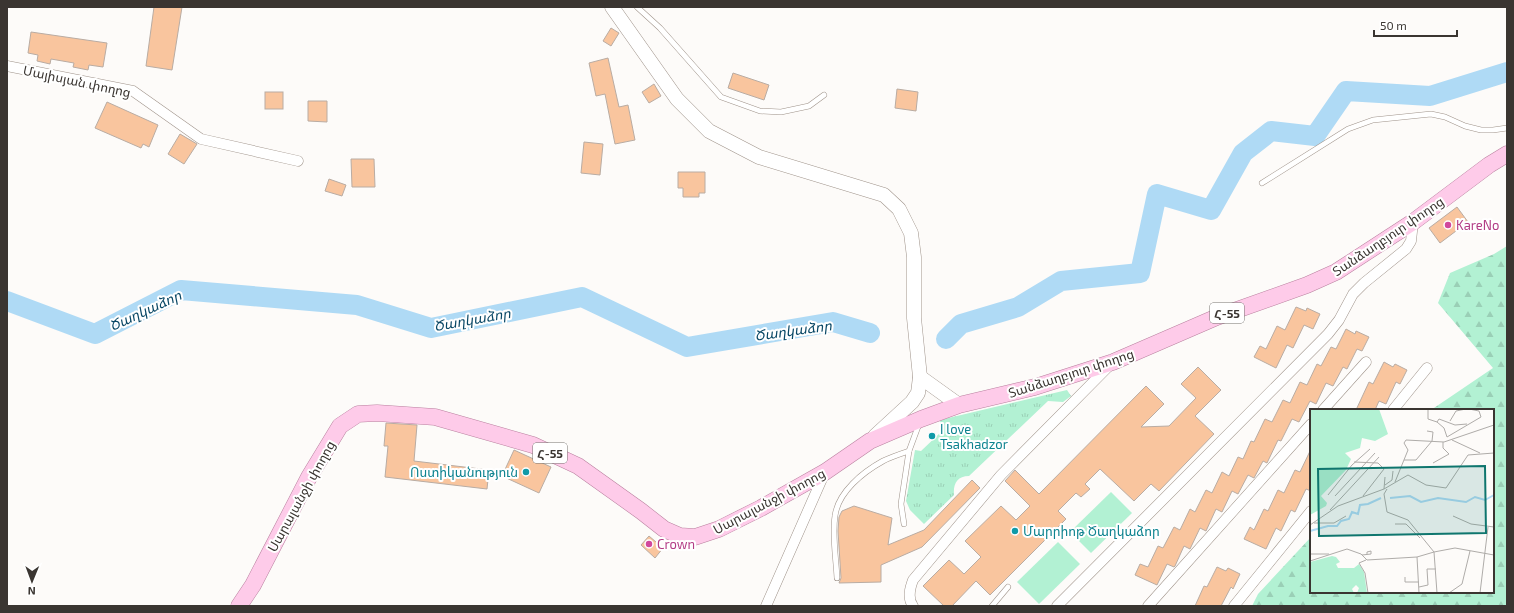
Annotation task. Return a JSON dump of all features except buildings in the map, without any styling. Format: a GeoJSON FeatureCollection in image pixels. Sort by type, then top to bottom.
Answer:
{"type":"FeatureCollection","features":[{"type":"Feature","properties":{"kind":"main road","name":"Տանձաղբյուր փողոց"},"geometry":{"type":"LineString","coordinates":[[922,419],[959,405],[1035,388],[1113,362],[1217,317],[1307,285],[1336,272],[1413,222],[1489,165],[1507,154]]}},
{"type":"Feature","properties":{"kind":"main road","name":"Սարալանջի փողոց"},"geometry":{"type":"LineString","coordinates":[[239,606],[253,585],[308,477],[340,426],[358,414],[377,413],[434,417],[533,445],[578,466],[664,529],[680,536],[695,537],[719,529],[761,508],[825,472],[870,441],[922,419]]}},
{"type":"Feature","properties":{"kind":"street"},"geometry":{"type":"LineString","coordinates":[[612,7],[677,99],[709,131],[759,157],[884,195],[899,209],[911,233],[914,256],[914,318],[920,377],[918,393],[912,402],[870,441]]}},
{"type":"Feature","properties":{"kind":"street","name":"Մայիսյան փողոց"},"geometry":{"type":"LineString","coordinates":[[7,66],[133,91],[201,139],[298,161]]}},
{"type":"Feature","properties":{"kind":"street"},"geometry":{"type":"LineString","coordinates":[[1057,606],[1328,334],[1339,320],[1353,294],[1364,283],[1406,249],[1411,241],[1413,222]]}},
{"type":"Feature","properties":{"kind":"street"},"geometry":{"type":"LineString","coordinates":[[913,606],[909,592],[913,580],[1001,475],[1113,362]]}},
{"type":"Feature","properties":{"kind":"street"},"geometry":{"type":"LineString","coordinates":[[1324,409],[1366,362]]}},
{"type":"Feature","properties":{"kind":"street"},"geometry":{"type":"LineString","coordinates":[[1394,409],[1427,368]]}},
{"type":"Feature","properties":{"kind":"street"},"geometry":{"type":"LineString","coordinates":[[920,377],[959,405]]}},
{"type":"Feature","properties":{"kind":"street"},"geometry":{"type":"LineString","coordinates":[[1148,606],[1310,425]]}},
{"type":"Feature","properties":{"kind":"street"},"geometry":{"type":"LineString","coordinates":[[766,606],[825,472]]}},
{"type":"Feature","properties":{"kind":"street"},"geometry":{"type":"LineString","coordinates":[[1234,606],[1310,512]]}},
{"type":"Feature","properties":{"kind":"lane"},"geometry":{"type":"LineString","coordinates":[[637,7],[660,28],[721,97],[760,111],[781,112],[809,106],[824,95]]}},
{"type":"Feature","properties":{"kind":"lane"},"geometry":{"type":"LineString","coordinates":[[1262,183],[1348,129],[1373,120],[1431,114],[1445,117],[1465,126],[1481,130],[1507,128]]}},
{"type":"Feature","properties":{"kind":"lane"},"geometry":{"type":"LineString","coordinates":[[904,524],[901,504],[909,451],[922,419]]}},
{"type":"Feature","properties":{"kind":"lane"},"geometry":{"type":"LineString","coordinates":[[836,578],[835,515],[841,498],[867,471],[884,461],[909,451]]}},
{"type":"Feature","properties":{"kind":"lane"},"geometry":{"type":"LineString","coordinates":[[992,606],[1008,588]]}},
{"type":"Feature","properties":{"kind":"green space"},"geometry":{"type":"Polygon","coordinates":[[[1507,246],[1507,606],[1252,606],[1258,594],[1310,538],[1310,593],[1494,593],[1494,409],[1432,409],[1493,368],[1438,303],[1450,273],[1494,254],[1507,246]]]}},
{"type":"Feature","properties":{"kind":"green space"},"geometry":{"type":"Polygon","coordinates":[[[1067,390],[1071,396],[1063,402],[1048,401],[969,476],[961,477],[955,484],[954,495],[924,524],[910,510],[906,501],[915,450],[921,451],[941,432],[940,420],[1067,390]]]}},
{"type":"Feature","properties":{"kind":"green space"},"geometry":{"type":"Polygon","coordinates":[[[1111,492],[1132,513],[1091,553],[1070,532],[1111,492]]]}},
{"type":"Feature","properties":{"kind":"green space"},"geometry":{"type":"Polygon","coordinates":[[[1058,542],[1080,564],[1039,604],[1017,582],[1058,542]]]}},
{"type":"Feature","properties":{"kind":"waterway","name":"Ծաղկաձոր"},"geometry":{"type":"LineString","coordinates":[[946,339],[961,324],[1018,307],[1061,281],[1140,273],[1157,194],[1211,210],[1243,153],[1271,131],[1315,136],[1346,91],[1430,96],[1507,72]]}},
{"type":"Feature","properties":{"kind":"waterway","name":"Ծաղկաձոր"},"geometry":{"type":"LineString","coordinates":[[7,301],[95,334],[181,290],[357,305],[431,328],[582,297],[687,347],[833,322],[870,333]]}},
{"type":"Feature","properties":{"kind":"place","name":"KareNo"},"geometry":{"type":"Point","coordinates":[1448,225]}},
{"type":"Feature","properties":{"kind":"place","name":"I love Tsakhadzor"},"geometry":{"type":"Point","coordinates":[932,436]}},
{"type":"Feature","properties":{"kind":"place","name":"Ոստիկանություն"},"geometry":{"type":"Point","coordinates":[526,472]}},
{"type":"Feature","properties":{"kind":"place","name":"Մարրիոթ Ծաղկաձոր"},"geometry":{"type":"Point","coordinates":[1015,531]}},
{"type":"Feature","properties":{"kind":"place","name":"Crown"},"geometry":{"type":"Point","coordinates":[649,544]}}]}
